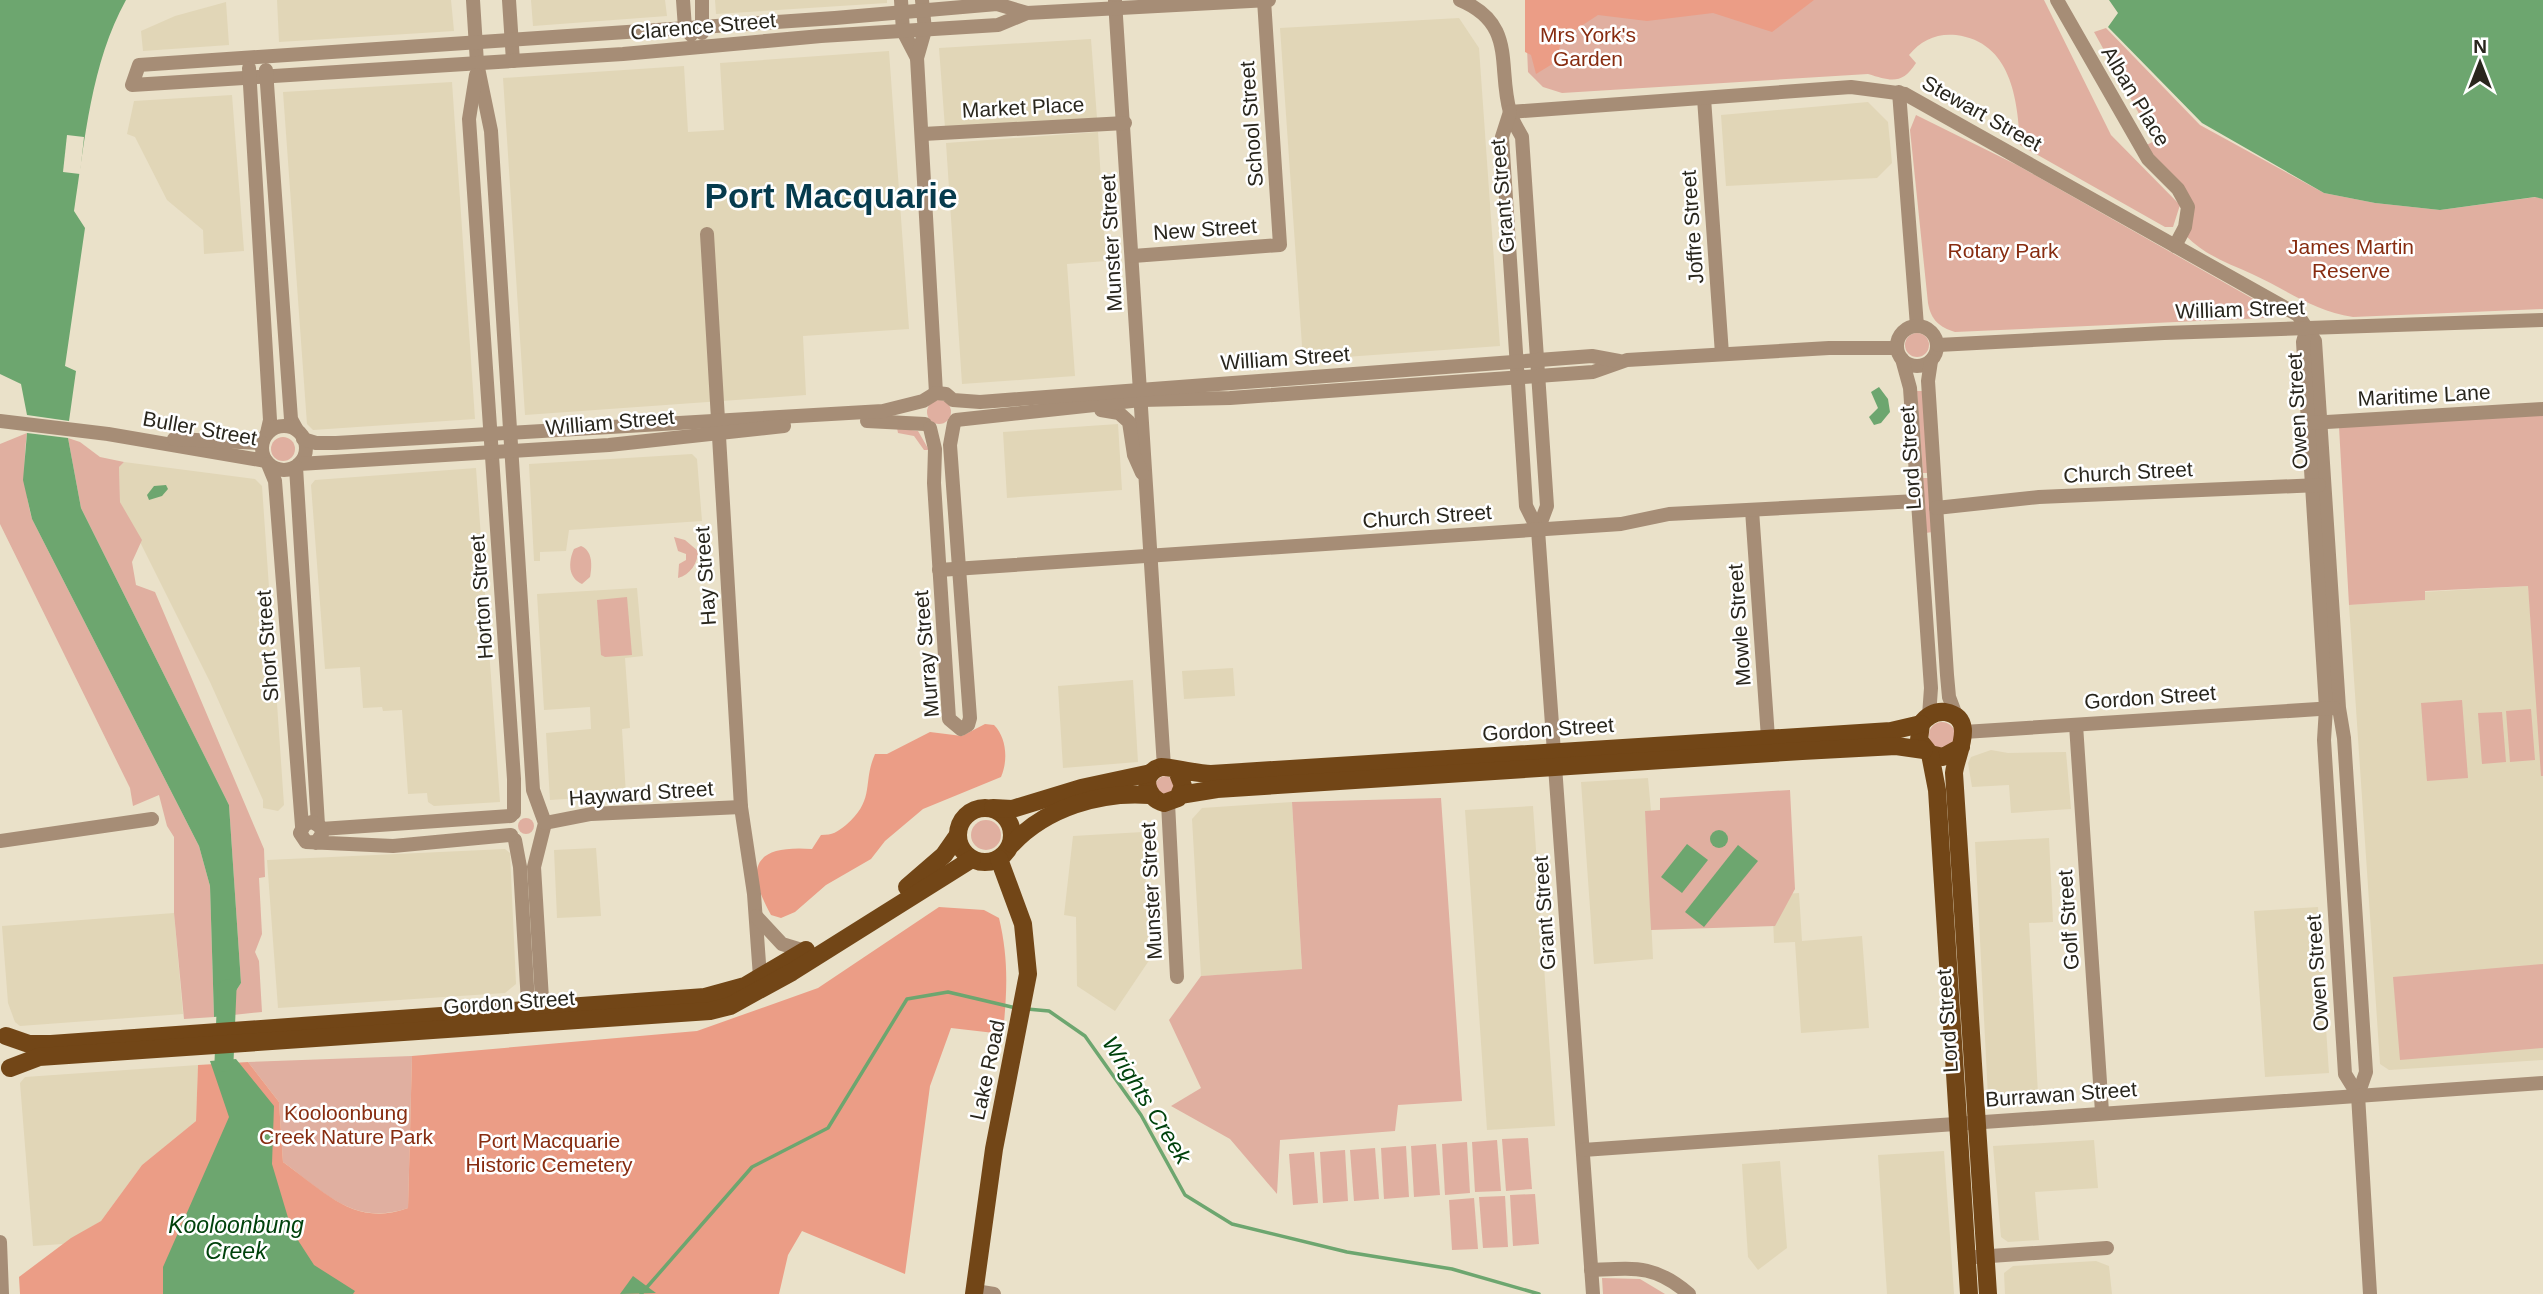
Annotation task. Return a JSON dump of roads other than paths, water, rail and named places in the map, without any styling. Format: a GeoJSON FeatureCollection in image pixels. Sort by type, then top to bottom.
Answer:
{"type":"FeatureCollection","features":[{"type":"Feature","properties":{"kind":"main road"},"geometry":{"type":"LineString","coordinates":[[1946,712],[1961,732],[1943,757],[1927,752],[1919,734],[1925,720],[1946,712]]}},
{"type":"Feature","properties":{"kind":"main road","name":"Gordon Street"},"geometry":{"type":"LineString","coordinates":[[1174,799],[1217,789],[1555,760],[1768,738],[1891,731],[1925,720]]}},
{"type":"Feature","properties":{"kind":"main road","name":"Lord Street"},"geometry":{"type":"LineString","coordinates":[[1961,732],[1954,774],[1967,1122]]}},
{"type":"Feature","properties":{"kind":"main road","name":"Gordon Street"},"geometry":{"type":"LineString","coordinates":[[990,808],[1012,809],[1081,788],[1164,770],[1211,774],[1883,746],[1927,752]]}},
{"type":"Feature","properties":{"kind":"main road","name":"Lord Street"},"geometry":{"type":"LineString","coordinates":[[1927,752],[1937,790],[1967,1122],[1976,1257],[1987,1294]]}},
{"type":"Feature","properties":{"kind":"main road"},"geometry":{"type":"LineString","coordinates":[[1164,770],[1183,782],[1174,799],[1157,801],[1150,795],[1147,783],[1164,770]]}},
{"type":"Feature","properties":{"kind":"main road"},"geometry":{"type":"LineString","coordinates":[[1012,844],[1011,825],[1006,817],[990,808],[971,812],[964,818],[958,835],[964,853],[972,859],[990,862],[999,859],[1034,824],[1066,807],[1128,795],[1150,795]]}},
{"type":"Feature","properties":{"kind":"main road","name":"Gordon Street"},"geometry":{"type":"LineString","coordinates":[[2,1033],[19,1042],[40,1045],[210,1038],[536,1016],[705,997],[745,986],[919,879],[944,855],[958,835]]}},
{"type":"Feature","properties":{"kind":"main road","name":"Gordon Street"},"geometry":{"type":"LineString","coordinates":[[536,1016],[688,1014],[730,1006],[792,972],[972,859]]}},
{"type":"Feature","properties":{"kind":"main road","name":"Lake Road"},"geometry":{"type":"LineString","coordinates":[[974,1292],[993,1149],[1026,988],[1027,951],[1023,924],[999,859]]}},
{"type":"Feature","properties":{"kind":"main road"},"geometry":{"type":"LineString","coordinates":[[2,1033],[15,1050],[3,1073]]}},
{"type":"Feature","properties":{"kind":"main road","name":"Gordon Street"},"geometry":{"type":"LineString","coordinates":[[3,1073],[39,1057],[210,1038]]}},
{"type":"Feature","properties":{"kind":"main road","name":"Lord Street"},"geometry":{"type":"LineString","coordinates":[[1969,1294],[1976,1257]]}},
{"type":"Feature","properties":{"kind":"street","name":"Horton Street"},"geometry":{"type":"LineString","coordinates":[[473,0],[477,63],[470,131],[515,792],[512,815]]}},
{"type":"Feature","properties":{"kind":"street"},"geometry":{"type":"LineString","coordinates":[[509,0],[513,61]]}},
{"type":"Feature","properties":{"kind":"street"},"geometry":{"type":"LineString","coordinates":[[683,0],[685,28],[699,47]]}},
{"type":"Feature","properties":{"kind":"street"},"geometry":{"type":"LineString","coordinates":[[699,47],[704,27],[702,0]]}},
{"type":"Feature","properties":{"kind":"street","name":"School Street"},"geometry":{"type":"LineString","coordinates":[[1264,0],[1280,245]]}},
{"type":"Feature","properties":{"kind":"street","name":"Clarence Street"},"geometry":{"type":"LineString","coordinates":[[1027,13],[997,4],[901,6],[704,27],[139,65],[132,85],[548,59],[998,25],[1027,13],[1116,4],[1269,0]]}},
{"type":"Feature","properties":{"kind":"street"},"geometry":{"type":"LineString","coordinates":[[1460,0],[1483,13],[1497,34],[1504,53],[1510,113]]}},
{"type":"Feature","properties":{"kind":"street","name":"Alban Place"},"geometry":{"type":"LineString","coordinates":[[2057,0],[2148,159],[2178,189],[2188,207],[2185,227],[2175,246]]}},
{"type":"Feature","properties":{"kind":"street","name":"Munster Street"},"geometry":{"type":"LineString","coordinates":[[1116,4],[1164,770]]}},
{"type":"Feature","properties":{"kind":"street"},"geometry":{"type":"LineString","coordinates":[[923,5],[925,30],[917,58],[936,393]]}},
{"type":"Feature","properties":{"kind":"street"},"geometry":{"type":"LineString","coordinates":[[901,6],[903,31],[917,58]]}},
{"type":"Feature","properties":{"kind":"street"},"geometry":{"type":"LineString","coordinates":[[547,38],[548,59]]}},
{"type":"Feature","properties":{"kind":"street"},"geometry":{"type":"LineString","coordinates":[[428,47],[429,66]]}},
{"type":"Feature","properties":{"kind":"street"},"geometry":{"type":"LineString","coordinates":[[298,55],[300,75]]}},
{"type":"Feature","properties":{"kind":"street"},"geometry":{"type":"LineString","coordinates":[[247,58],[268,376],[265,438],[267,462],[280,470],[298,465],[304,456],[300,435],[291,419],[265,57]]}},
{"type":"Feature","properties":{"kind":"street","name":"Horton Street"},"geometry":{"type":"LineString","coordinates":[[477,63],[491,131],[533,790],[542,817]]}},
{"type":"Feature","properties":{"kind":"street","name":"Stewart Street"},"geometry":{"type":"LineString","coordinates":[[1510,113],[1851,86],[1899,92],[2298,315],[2307,328]]}},
{"type":"Feature","properties":{"kind":"street"},"geometry":{"type":"LineString","coordinates":[[1899,92],[1917,326]]}},
{"type":"Feature","properties":{"kind":"street","name":"Joffre Street"},"geometry":{"type":"LineString","coordinates":[[1704,98],[1722,354]]}},
{"type":"Feature","properties":{"kind":"street","name":"Grant Street"},"geometry":{"type":"LineString","coordinates":[[1510,113],[1522,137],[1547,506],[1538,530]]}},
{"type":"Feature","properties":{"kind":"street","name":"Grant Street"},"geometry":{"type":"LineString","coordinates":[[1510,113],[1502,137],[1517,378],[1526,506],[1538,530],[1593,1294]]}},
{"type":"Feature","properties":{"kind":"street"},"geometry":{"type":"LineString","coordinates":[[251,125],[254,119],[262,117],[270,125]]}},
{"type":"Feature","properties":{"kind":"street","name":"Market Place"},"geometry":{"type":"LineString","coordinates":[[923,134],[1125,123]]}},
{"type":"Feature","properties":{"kind":"street"},"geometry":{"type":"LineString","coordinates":[[470,131],[474,125],[485,125],[491,131]]}},
{"type":"Feature","properties":{"kind":"street","name":"Hay Street"},"geometry":{"type":"LineString","coordinates":[[707,234],[741,807],[756,916],[754,924],[760,977]]}},
{"type":"Feature","properties":{"kind":"street","name":"New Street"},"geometry":{"type":"LineString","coordinates":[[1133,256],[1280,245]]}},
{"type":"Feature","properties":{"kind":"street","name":"William Street"},"geometry":{"type":"LineString","coordinates":[[1938,345],[2543,320]]}},
{"type":"Feature","properties":{"kind":"street"},"geometry":{"type":"LineString","coordinates":[[1931,361],[1913,366],[1899,354],[1905,330],[1917,326],[1934,334],[1938,345]]}},
{"type":"Feature","properties":{"kind":"street","name":"Owen Street"},"geometry":{"type":"LineString","coordinates":[[2307,328],[2303,342],[2313,422],[2332,708],[2324,740],[2345,1074],[2358,1095]]}},
{"type":"Feature","properties":{"kind":"street","name":"Lord Street"},"geometry":{"type":"LineString","coordinates":[[1938,345],[1931,361],[1928,381],[1947,686],[1961,732]]}},
{"type":"Feature","properties":{"kind":"street","name":"William Street"},"geometry":{"type":"LineString","coordinates":[[298,465],[567,447],[718,426],[883,411],[923,401],[936,393],[946,394],[953,400],[979,402],[1141,396],[1592,356],[1619,361],[1829,348],[1899,354]]}},
{"type":"Feature","properties":{"kind":"street","name":"Lord Street"},"geometry":{"type":"LineString","coordinates":[[1899,354],[1910,388],[1931,688],[1925,720]]}},
{"type":"Feature","properties":{"kind":"street","name":"William Street"},"geometry":{"type":"LineString","coordinates":[[300,435],[316,443],[336,443],[565,427],[718,426],[881,420],[940,430],[955,422],[1082,407],[1141,396],[1230,398],[1537,377],[1593,372],[1619,361]]}},
{"type":"Feature","properties":{"kind":"street"},"geometry":{"type":"LineString","coordinates":[[487,378],[490,384],[498,386],[508,378]]}},
{"type":"Feature","properties":{"kind":"street"},"geometry":{"type":"LineString","coordinates":[[953,400],[957,411],[955,422]]}},
{"type":"Feature","properties":{"kind":"street"},"geometry":{"type":"LineString","coordinates":[[923,401],[920,413],[927,426]]}},
{"type":"Feature","properties":{"kind":"street","name":"Munster Street"},"geometry":{"type":"LineString","coordinates":[[1082,407],[1119,413],[1129,422],[1134,454],[1146,484]]}},
{"type":"Feature","properties":{"kind":"street","name":"Maritime Lane"},"geometry":{"type":"LineString","coordinates":[[2313,422],[2543,409]]}},
{"type":"Feature","properties":{"kind":"street","name":"Buller Street"},"geometry":{"type":"LineString","coordinates":[[0,421],[128,437],[267,462]]}},
{"type":"Feature","properties":{"kind":"street","name":"Murray Street"},"geometry":{"type":"LineString","coordinates":[[927,426],[935,449],[939,570],[949,719],[953,726],[961,729],[968,725],[970,718],[950,445],[955,422]]}},
{"type":"Feature","properties":{"kind":"street"},"geometry":{"type":"LineString","coordinates":[[265,438],[282,426],[300,435]]}},
{"type":"Feature","properties":{"kind":"street"},"geometry":{"type":"LineString","coordinates":[[565,427],[558,430],[556,439],[567,447]]}},
{"type":"Feature","properties":{"kind":"street","name":"Buller Street"},"geometry":{"type":"LineString","coordinates":[[128,437],[265,438]]}},
{"type":"Feature","properties":{"kind":"street","name":"Short Street"},"geometry":{"type":"LineString","coordinates":[[267,462],[275,481],[302,826],[308,822],[318,832]]}},
{"type":"Feature","properties":{"kind":"street","name":"Short Street"},"geometry":{"type":"LineString","coordinates":[[298,465],[299,535],[318,832]]}},
{"type":"Feature","properties":{"kind":"street","name":"Church Street"},"geometry":{"type":"LineString","coordinates":[[1936,508],[2039,497],[2317,485]]}},
{"type":"Feature","properties":{"kind":"street"},"geometry":{"type":"LineString","coordinates":[[496,503],[504,495],[516,501]]}},
{"type":"Feature","properties":{"kind":"street","name":"Church Street"},"geometry":{"type":"LineString","coordinates":[[939,570],[1621,524],[1669,514],[1917,501]]}},
{"type":"Feature","properties":{"kind":"street","name":"Mowle Street"},"geometry":{"type":"LineString","coordinates":[[1752,510],[1768,738]]}},
{"type":"Feature","properties":{"kind":"street"},"geometry":{"type":"LineString","coordinates":[[280,537],[299,535]]}},
{"type":"Feature","properties":{"kind":"street","name":"Owen Street"},"geometry":{"type":"LineString","coordinates":[[2332,708],[2344,738],[2366,1072],[2358,1095],[2370,1294]]}},
{"type":"Feature","properties":{"kind":"street","name":"Gordon Street"},"geometry":{"type":"LineString","coordinates":[[1961,732],[2332,708]]}},
{"type":"Feature","properties":{"kind":"street","name":"Golf Street"},"geometry":{"type":"LineString","coordinates":[[2076,725],[2102,1112]]}},
{"type":"Feature","properties":{"kind":"street","name":"Munster Street"},"geometry":{"type":"LineString","coordinates":[[1174,799],[1177,977]]}},
{"type":"Feature","properties":{"kind":"street"},"geometry":{"type":"LineString","coordinates":[[2328,803],[2348,801]]}},
{"type":"Feature","properties":{"kind":"street"},"geometry":{"type":"LineString","coordinates":[[318,832],[512,815],[525,807],[542,817],[541,838],[534,867],[536,1016]]}},
{"type":"Feature","properties":{"kind":"street","name":"Hayward Street"},"geometry":{"type":"LineString","coordinates":[[542,817],[741,807]]}},
{"type":"Feature","properties":{"kind":"street"},"geometry":{"type":"LineString","coordinates":[[512,815],[536,1016]]}},
{"type":"Feature","properties":{"kind":"street"},"geometry":{"type":"LineString","coordinates":[[0,841],[152,819]]}},
{"type":"Feature","properties":{"kind":"street"},"geometry":{"type":"LineString","coordinates":[[318,832],[393,846],[513,838],[530,844],[541,838]]}},
{"type":"Feature","properties":{"kind":"street"},"geometry":{"type":"LineString","coordinates":[[756,916],[782,944],[805,951]]}},
{"type":"Feature","properties":{"kind":"street","name":"Burrawan Street"},"geometry":{"type":"LineString","coordinates":[[1583,1150],[2543,1083]]}},
{"type":"Feature","properties":{"kind":"street"},"geometry":{"type":"LineString","coordinates":[[0,1242],[1,1287]]}},
{"type":"Feature","properties":{"kind":"street"},"geometry":{"type":"LineString","coordinates":[[1976,1257],[2107,1248]]}},
{"type":"Feature","properties":{"kind":"street"},"geometry":{"type":"LineString","coordinates":[[1591,1270],[1652,1270],[1661,1273],[1689,1294]]}},
{"type":"Feature","properties":{"kind":"street"},"geometry":{"type":"LineString","coordinates":[[974,1292],[994,1294]]}},
{"type":"Feature","properties":{"kind":"water"},"geometry":{"type":"Polygon","coordinates":[[[0,0],[126,0],[114,24],[97,76],[74,211],[85,228],[65,366],[76,371],[69,421],[27,415],[21,384],[0,374],[0,0]]]}},
{"type":"Feature","properties":{"kind":"water"},"geometry":{"type":"Polygon","coordinates":[[[2109,0],[2543,0],[2543,199],[2535,197],[2440,210],[2375,203],[2324,193],[2202,123],[2108,27],[2118,13],[2109,0]]]}},
{"type":"Feature","properties":{"kind":"water"},"geometry":{"type":"Polygon","coordinates":[[[1879,387],[1888,399],[1890,412],[1881,423],[1874,425],[1869,417],[1878,408],[1871,392],[1879,387]]]}},
{"type":"Feature","properties":{"kind":"water"},"geometry":{"type":"Polygon","coordinates":[[[27,433],[68,438],[81,508],[229,805],[241,983],[232,997],[233,1015],[214,1017],[210,886],[199,846],[32,519],[23,480],[27,433]]]}},
{"type":"Feature","properties":{"kind":"water"},"geometry":{"type":"Polygon","coordinates":[[[166,485],[168,489],[162,496],[149,500],[147,495],[154,486],[166,485]]]}},
{"type":"Feature","properties":{"kind":"water"},"geometry":{"type":"Polygon","coordinates":[[[1719,830],[1725,833],[1728,839],[1725,845],[1719,848],[1713,845],[1710,839],[1713,833],[1719,830]]]}},
{"type":"Feature","properties":{"kind":"water"},"geometry":{"type":"Polygon","coordinates":[[[1687,844],[1708,860],[1682,893],[1661,877],[1687,844]]]}},
{"type":"Feature","properties":{"kind":"water"},"geometry":{"type":"Polygon","coordinates":[[[1738,845],[1758,861],[1704,927],[1685,912],[1738,845]]]}},
{"type":"Feature","properties":{"kind":"water","name":"Kooloonbung Creek"},"geometry":{"type":"Polygon","coordinates":[[[236,1059],[274,1106],[272,1164],[292,1231],[314,1265],[355,1291],[353,1294],[163,1294],[163,1267],[229,1117],[210,1061],[236,1059]]]}},
{"type":"Feature","properties":{"kind":"water"},"geometry":{"type":"Polygon","coordinates":[[[633,1276],[656,1293],[620,1294],[633,1276]]]}},
{"type":"Feature","properties":{"kind":"waterway"},"geometry":{"type":"LineString","coordinates":[[224,1062],[227,989]]}},
{"type":"Feature","properties":{"kind":"waterway","name":"Wrights Creek"},"geometry":{"type":"LineString","coordinates":[[641,1294],[752,1167],[828,1128],[907,999],[948,992],[1016,1008]]}},
{"type":"Feature","properties":{"kind":"waterway","name":"Wrights Creek"},"geometry":{"type":"LineString","coordinates":[[1027,1009],[1049,1011],[1085,1036],[1141,1115],[1185,1195],[1232,1224],[1347,1252],[1452,1269],[1539,1294]]}},
{"type":"Feature","properties":{"kind":"district","name":"Port Macquarie"},"geometry":{"type":"Point","coordinates":[831,195]}},
{"type":"Feature","properties":{"kind":"park label","name":"Mrs York's Garden"},"geometry":{"type":"Point","coordinates":[1588,46]}},
{"type":"Feature","properties":{"kind":"park label","name":"Rotary Park"},"geometry":{"type":"Point","coordinates":[2003,250]}},
{"type":"Feature","properties":{"kind":"park label","name":"James Martin Reserve"},"geometry":{"type":"Point","coordinates":[2351,258]}},
{"type":"Feature","properties":{"kind":"park label","name":"Kooloonbung Creek Nature Park"},"geometry":{"type":"Point","coordinates":[346,1124]}},
{"type":"Feature","properties":{"kind":"park label","name":"Port Macquarie Historic Cemetery"},"geometry":{"type":"Point","coordinates":[549,1152]}}]}
